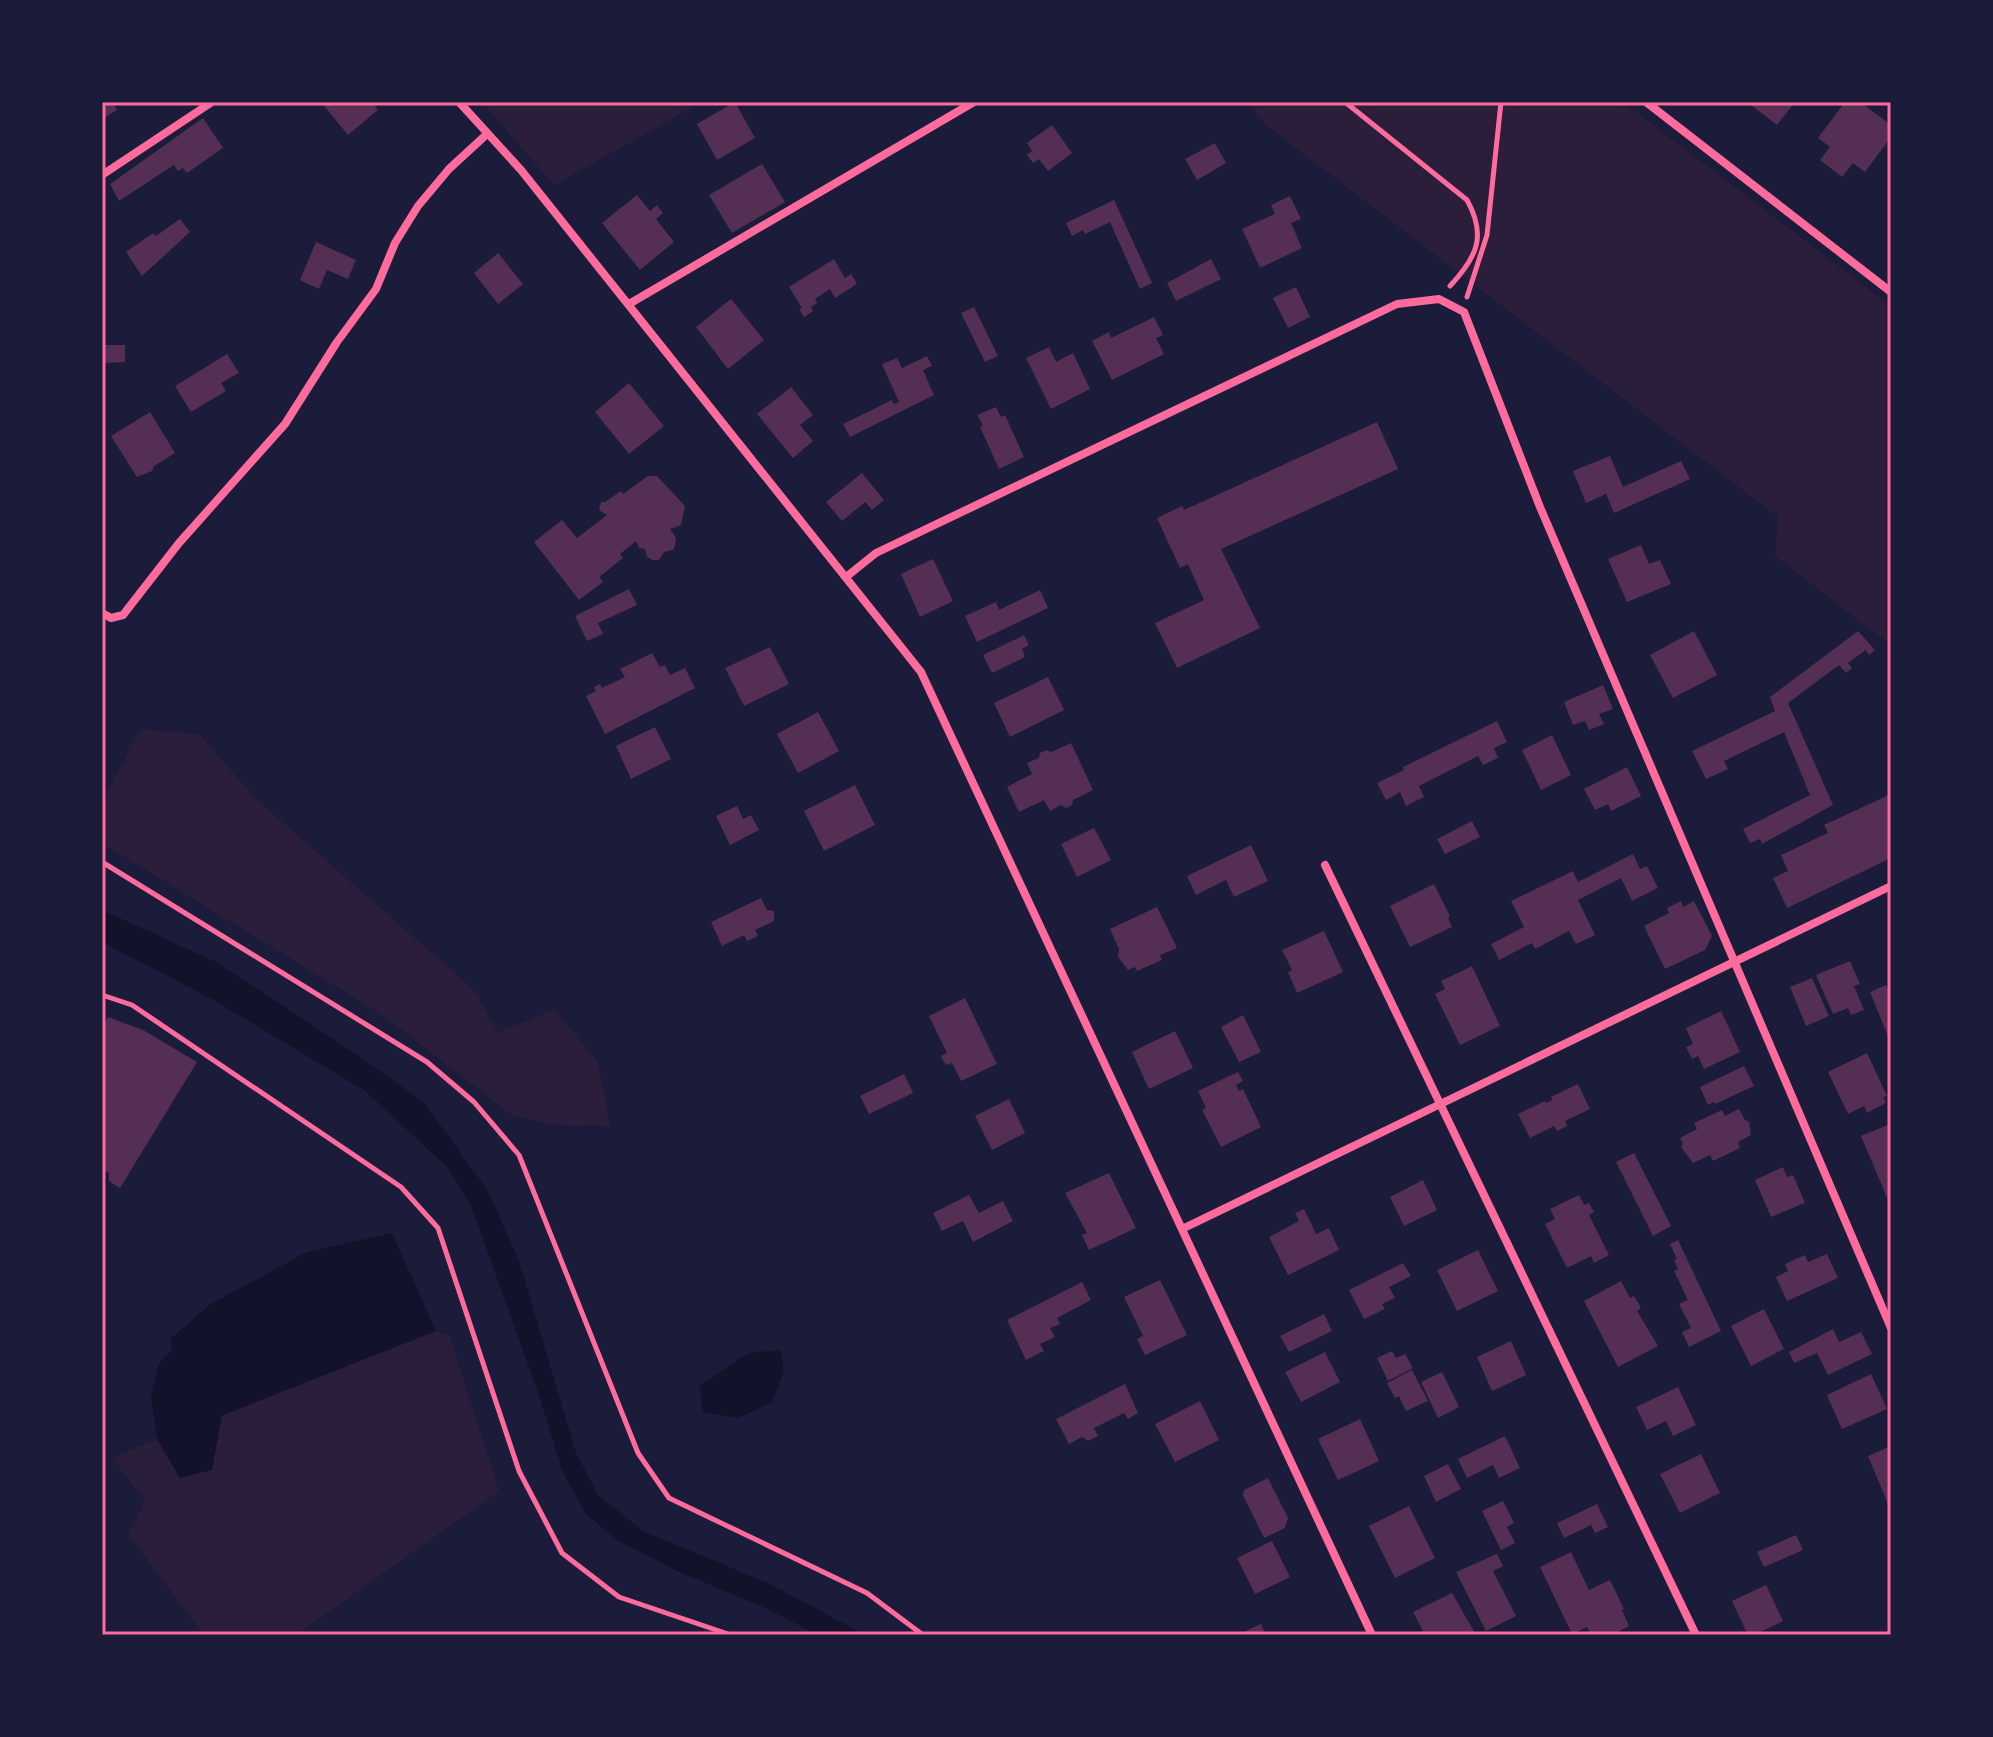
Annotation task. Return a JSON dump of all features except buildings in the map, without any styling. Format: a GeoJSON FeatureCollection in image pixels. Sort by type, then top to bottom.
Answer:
{"type":"FeatureCollection","features":[{"type":"Feature","properties":{"kind":"street"},"geometry":{"type":"LineString","coordinates":[[102,175],[212,102]]}},
{"type":"Feature","properties":{"kind":"street"},"geometry":{"type":"LineString","coordinates":[[459,102],[521,170],[921,672],[1372,1635]]}},
{"type":"Feature","properties":{"kind":"street"},"geometry":{"type":"LineString","coordinates":[[629,304],[974,102]]}},
{"type":"Feature","properties":{"kind":"street"},"geometry":{"type":"LineString","coordinates":[[1646,102],[1891,292]]}},
{"type":"Feature","properties":{"kind":"street"},"geometry":{"type":"LineString","coordinates":[[102,613],[111,618],[123,615],[179,543],[285,424],[337,342],[376,289],[395,243],[418,206],[449,169],[487,134]]}},
{"type":"Feature","properties":{"kind":"street"},"geometry":{"type":"LineString","coordinates":[[846,577],[876,553],[1397,304],[1439,299],[1464,312],[1540,507],[1891,1328]]}},
{"type":"Feature","properties":{"kind":"street"},"geometry":{"type":"LineString","coordinates":[[1325,865],[1696,1635]]}},
{"type":"Feature","properties":{"kind":"street"},"geometry":{"type":"LineString","coordinates":[[1182,1229],[1891,886]]}},
{"type":"Feature","properties":{"kind":"path"},"geometry":{"type":"LineString","coordinates":[[1345,102],[1467,200],[1478,220],[1478,246],[1465,271],[1439,299]]}},
{"type":"Feature","properties":{"kind":"path"},"geometry":{"type":"LineString","coordinates":[[1464,312],[1470,282],[1487,235],[1501,102]]}},
{"type":"Feature","properties":{"kind":"path"},"geometry":{"type":"LineString","coordinates":[[102,862],[427,1062],[474,1102],[519,1155],[638,1453],[669,1498],[867,1593],[923,1635]]}},
{"type":"Feature","properties":{"kind":"path"},"geometry":{"type":"LineString","coordinates":[[102,995],[132,1005],[401,1187],[438,1228],[519,1471],[562,1553],[619,1597],[731,1635]]}},
{"type":"Feature","properties":{"kind":"shaded area"},"geometry":{"type":"Polygon","coordinates":[[[482,102],[702,102],[554,185],[482,102]]]}},
{"type":"Feature","properties":{"kind":"shaded area"},"geometry":{"type":"Polygon","coordinates":[[[1247,102],[1623,102],[1891,306],[1891,645],[1775,556],[1778,517],[1267,126],[1247,102]]]}},
{"type":"Feature","properties":{"kind":"shaded area"},"geometry":{"type":"Polygon","coordinates":[[[141,729],[199,734],[257,800],[474,990],[498,1033],[554,1009],[598,1062],[610,1126],[550,1125],[510,1114],[380,1013],[102,843],[102,792],[106,794],[141,729]]]}},
{"type":"Feature","properties":{"kind":"shaded area"},"geometry":{"type":"Polygon","coordinates":[[[102,910],[218,963],[423,1102],[487,1189],[519,1261],[576,1453],[598,1495],[643,1531],[770,1584],[865,1635],[819,1635],[763,1607],[677,1571],[617,1540],[586,1514],[562,1470],[539,1395],[470,1203],[447,1167],[364,1090],[208,997],[102,942],[102,910]]]}},
{"type":"Feature","properties":{"kind":"shaded area"},"geometry":{"type":"Polygon","coordinates":[[[392,1233],[436,1331],[222,1415],[212,1470],[180,1478],[157,1439],[151,1396],[159,1364],[172,1350],[170,1339],[211,1304],[305,1253],[392,1233]]]}},
{"type":"Feature","properties":{"kind":"shaded area"},"geometry":{"type":"Polygon","coordinates":[[[436,1331],[450,1336],[499,1491],[296,1635],[204,1635],[128,1534],[145,1501],[112,1458],[157,1439],[180,1478],[222,1416],[436,1331]]]}},
{"type":"Feature","properties":{"kind":"shaded area"},"geometry":{"type":"Polygon","coordinates":[[[781,1350],[784,1371],[772,1402],[738,1418],[703,1412],[700,1386],[748,1353],[781,1350]]]}}]}
